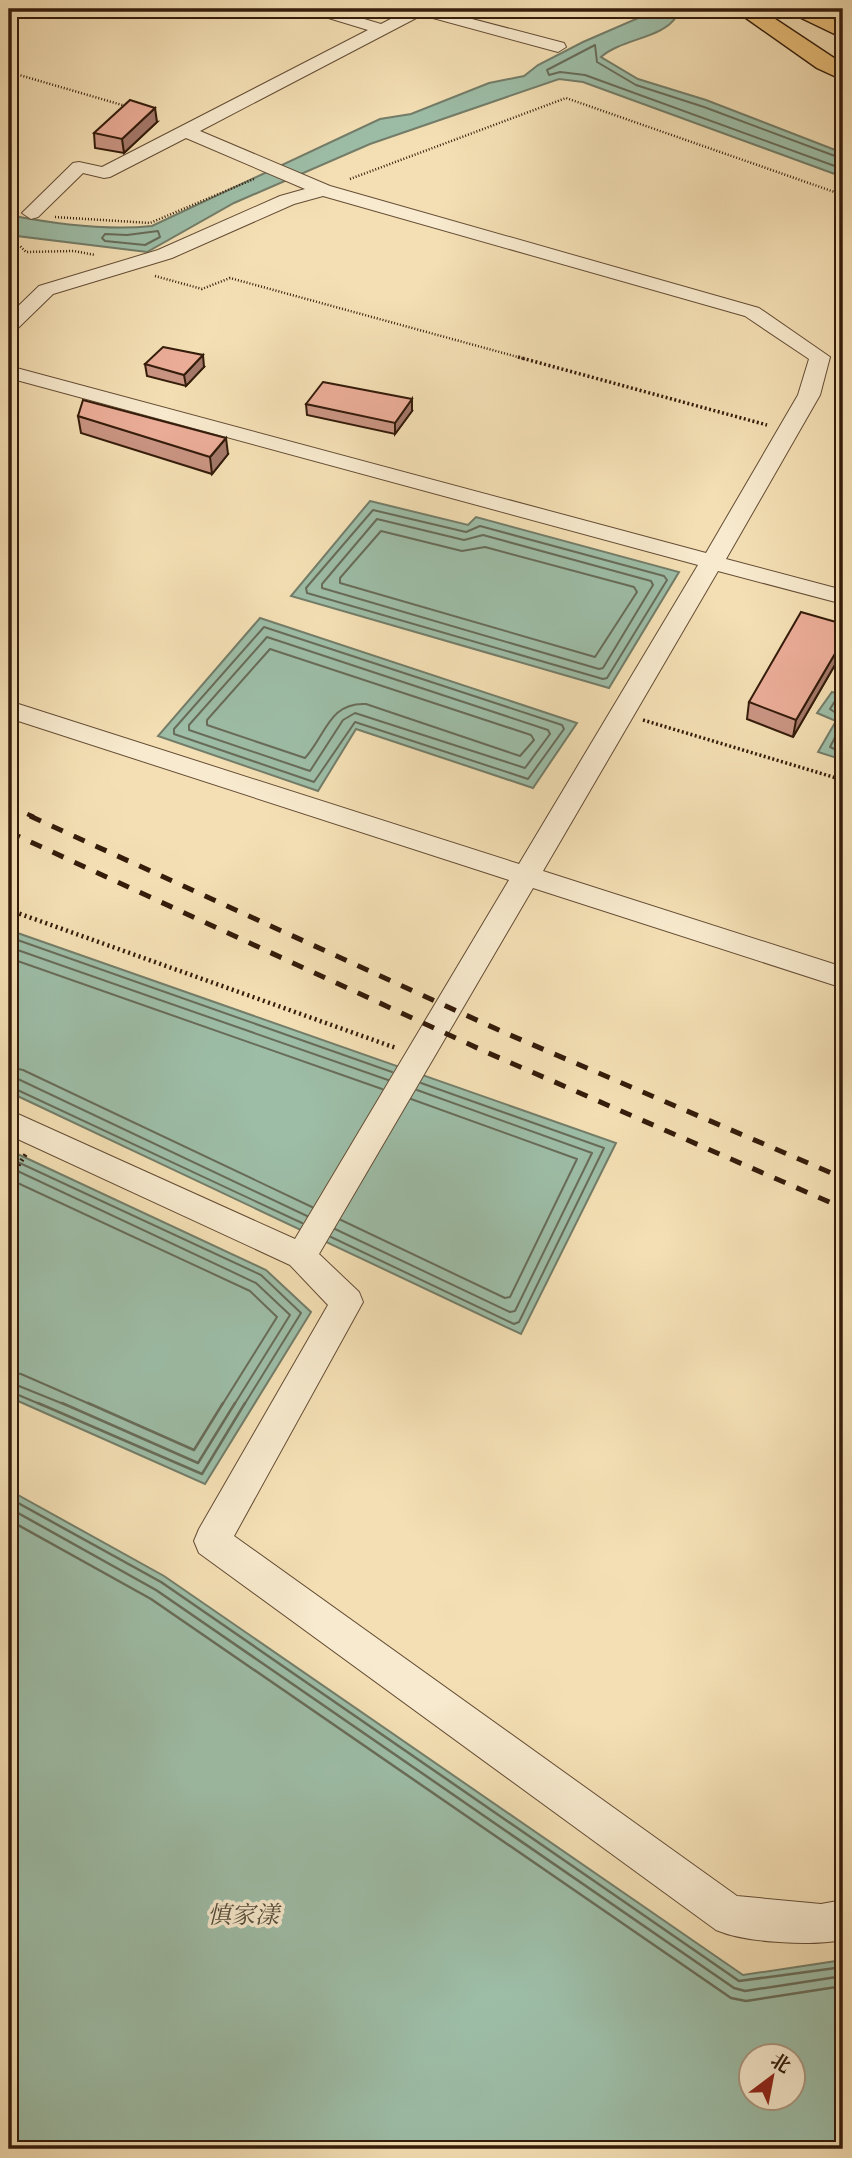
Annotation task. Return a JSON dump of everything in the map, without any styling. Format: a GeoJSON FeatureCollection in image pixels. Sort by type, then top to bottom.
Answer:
{"type":"FeatureCollection","features":[{"type":"Feature","properties":{"kind":"main road"},"geometry":{"type":"LineString","coordinates":[[746,9],[825,64],[843,73]]}},
{"type":"Feature","properties":{"kind":"main road"},"geometry":{"type":"LineString","coordinates":[[798,9],[843,32]]}},
{"type":"Feature","properties":{"kind":"street"},"geometry":{"type":"LineString","coordinates":[[320,9],[318,10],[383,29]]}},
{"type":"Feature","properties":{"kind":"street"},"geometry":{"type":"LineString","coordinates":[[414,9],[558,47]]}},
{"type":"Feature","properties":{"kind":"street"},"geometry":{"type":"LineString","coordinates":[[31,213],[79,167],[104,173],[422,9]]}},
{"type":"Feature","properties":{"kind":"street"},"geometry":{"type":"LineString","coordinates":[[186,131],[323,190],[752,312],[820,357],[809,395],[302,1256]]}},
{"type":"Feature","properties":{"kind":"street"},"geometry":{"type":"LineString","coordinates":[[9,326],[46,289],[165,254],[287,200],[323,190]]}},
{"type":"Feature","properties":{"kind":"street"},"geometry":{"type":"LineString","coordinates":[[9,372],[843,597]]}},
{"type":"Feature","properties":{"kind":"street"},"geometry":{"type":"LineString","coordinates":[[9,709],[843,978]]}},
{"type":"Feature","properties":{"kind":"street"},"geometry":{"type":"LineString","coordinates":[[9,1122],[302,1256],[347,1302],[212,1541],[730,1916],[821,1924],[843,1920]]}},
{"type":"Feature","properties":{"kind":"path"},"geometry":{"type":"LineString","coordinates":[[9,72],[137,110]]}},
{"type":"Feature","properties":{"kind":"path"},"geometry":{"type":"LineString","coordinates":[[323,190],[566,98],[843,195]]}},
{"type":"Feature","properties":{"kind":"path"},"geometry":{"type":"LineString","coordinates":[[31,213],[150,223],[275,169]]}},
{"type":"Feature","properties":{"kind":"path"},"geometry":{"type":"LineString","coordinates":[[9,243],[20,246],[26,252],[74,251],[130,265],[202,289],[230,278],[788,431]]}},
{"type":"Feature","properties":{"kind":"path"},"geometry":{"type":"LineString","coordinates":[[622,713],[843,780]]}},
{"type":"Feature","properties":{"kind":"path"},"geometry":{"type":"LineString","coordinates":[[9,910],[420,1056]]}},
{"type":"Feature","properties":{"kind":"water"},"geometry":{"type":"Polygon","coordinates":[[[652,12],[676,17],[662,30],[619,46],[601,57],[638,79],[706,100],[843,153],[843,177],[583,82],[559,79],[370,144],[234,203],[147,252],[9,235],[9,215],[80,226],[152,226],[380,119],[411,114],[489,83],[524,76],[538,65],[583,42],[652,12]]]}},
{"type":"Feature","properties":{"kind":"water"},"geometry":{"type":"Polygon","coordinates":[[[370,501],[468,525],[476,517],[679,572],[609,688],[291,596],[370,501]]]}},
{"type":"Feature","properties":{"kind":"water"},"geometry":{"type":"Polygon","coordinates":[[[260,618],[577,723],[533,788],[356,729],[318,791],[158,736],[260,618]]]}},
{"type":"Feature","properties":{"kind":"water"},"geometry":{"type":"Polygon","coordinates":[[[832,692],[843,695],[843,760],[818,752],[836,721],[817,713],[832,692]]]}},
{"type":"Feature","properties":{"kind":"water"},"geometry":{"type":"Polygon","coordinates":[[[9,930],[616,1143],[521,1334],[9,1092],[9,930]]]}},
{"type":"Feature","properties":{"kind":"water"},"geometry":{"type":"Polygon","coordinates":[[[9,1150],[266,1270],[311,1312],[205,1484],[9,1397],[9,1150]]]}},
{"type":"Feature","properties":{"kind":"water","name":"慎家漾"},"geometry":{"type":"Polygon","coordinates":[[[9,1490],[164,1576],[743,1975],[843,1960],[843,2149],[9,2149],[9,1490]]]}},
{"type":"Feature","properties":{"kind":"building"},"geometry":{"type":"Polygon","coordinates":[[[130,100],[155,108],[122,139],[94,133],[130,100]]]}},
{"type":"Feature","properties":{"kind":"building"},"geometry":{"type":"Polygon","coordinates":[[[163,347],[203,355],[184,375],[145,364],[163,347]]]}},
{"type":"Feature","properties":{"kind":"building"},"geometry":{"type":"Polygon","coordinates":[[[323,382],[412,399],[395,423],[306,404],[323,382]]]}},
{"type":"Feature","properties":{"kind":"building"},"geometry":{"type":"Polygon","coordinates":[[[83,400],[226,438],[210,457],[78,416],[83,400]]]}},
{"type":"Feature","properties":{"kind":"building"},"geometry":{"type":"Polygon","coordinates":[[[801,612],[843,624],[843,640],[796,720],[749,702],[801,612]]]}},
{"type":"Feature","properties":{"kind":"railway"},"geometry":{"type":"LineString","coordinates":[[9,806],[34,817]]}},
{"type":"Feature","properties":{"kind":"railway"},"geometry":{"type":"LineString","coordinates":[[30,816],[503,1032],[843,1178]]}},
{"type":"Feature","properties":{"kind":"railway"},"geometry":{"type":"LineString","coordinates":[[9,832],[486,1052],[843,1208]]}}]}
